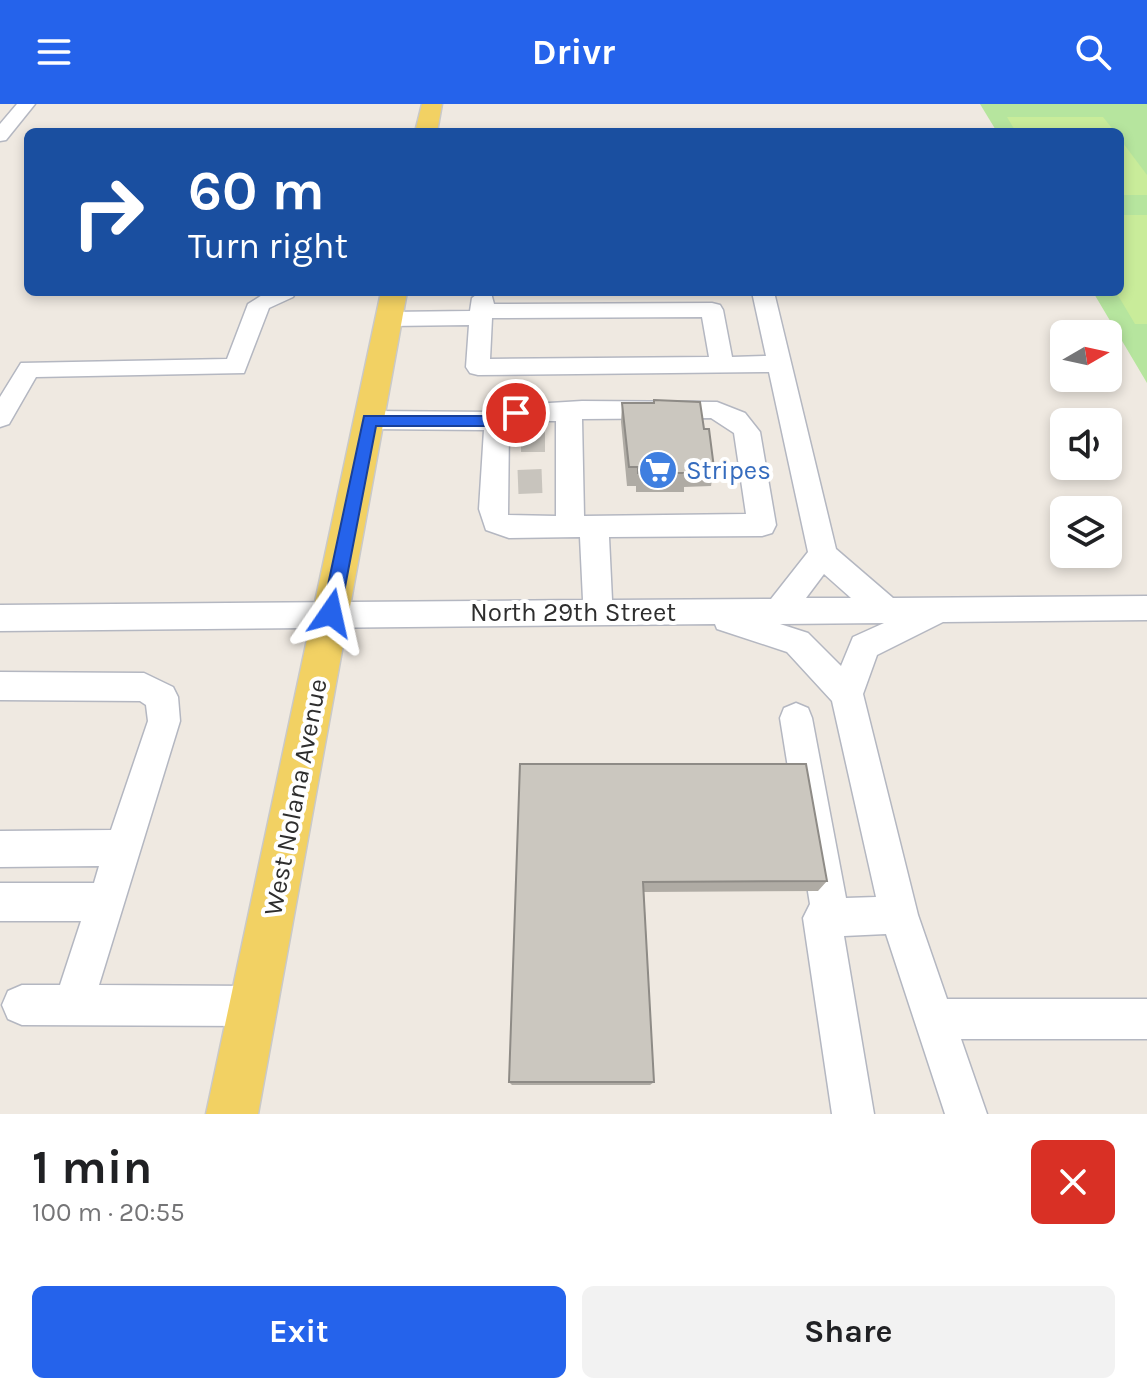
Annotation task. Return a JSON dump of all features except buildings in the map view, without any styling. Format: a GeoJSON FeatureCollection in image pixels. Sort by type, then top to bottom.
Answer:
{"type":"FeatureCollection","features":[{"type":"Feature","properties":{"kind":"main road"},"geometry":{"type":"LineString","coordinates":[[427,128],[432,104]]}},
{"type":"Feature","properties":{"kind":"main road","name":"West Nolana Avenue"},"geometry":{"type":"LineString","coordinates":[[232,1114],[392,305]]}},
{"type":"Feature","properties":{"kind":"street"},"geometry":{"type":"LineString","coordinates":[[0,136],[26,104]]}},
{"type":"Feature","properties":{"kind":"street"},"geometry":{"type":"LineString","coordinates":[[0,418],[29,369],[236,367],[259,304],[276,296]]}},
{"type":"Feature","properties":{"kind":"street"},"geometry":{"type":"LineString","coordinates":[[764,296],[823,554],[844,576],[887,610]]}},
{"type":"Feature","properties":{"kind":"street"},"geometry":{"type":"LineString","coordinates":[[392,305],[712,310],[722,365]]}},
{"type":"Feature","properties":{"kind":"street"},"geometry":{"type":"LineString","coordinates":[[482,307],[478,367],[779,364]]}},
{"type":"Feature","properties":{"kind":"street"},"geometry":{"type":"LineString","coordinates":[[711,409],[729,414],[742,423],[747,432],[762,525],[509,527],[496,522],[532,457],[582,410],[711,409]]}},
{"type":"Feature","properties":{"kind":"street"},"geometry":{"type":"LineString","coordinates":[[369,420],[532,457],[582,526],[598,611]]}},
{"type":"Feature","properties":{"kind":"street"},"geometry":{"type":"LineString","coordinates":[[780,610],[823,554]]}},
{"type":"Feature","properties":{"kind":"street","name":"North 29th Street"},"geometry":{"type":"LineString","coordinates":[[0,618],[1147,608]]}},
{"type":"Feature","properties":{"kind":"street"},"geometry":{"type":"LineString","coordinates":[[847,694],[864,646],[944,609]]}},
{"type":"Feature","properties":{"kind":"street"},"geometry":{"type":"LineString","coordinates":[[698,611],[797,642],[847,694],[899,915],[966,1114]]}},
{"type":"Feature","properties":{"kind":"street"},"geometry":{"type":"LineString","coordinates":[[0,686],[144,687],[162,697],[164,721],[73,1005]]}},
{"type":"Feature","properties":{"kind":"street"},"geometry":{"type":"LineString","coordinates":[[796,718],[831,917]]}},
{"type":"Feature","properties":{"kind":"street"},"geometry":{"type":"LineString","coordinates":[[0,849],[123,848]]}},
{"type":"Feature","properties":{"kind":"street"},"geometry":{"type":"LineString","coordinates":[[0,902],[105,902]]}},
{"type":"Feature","properties":{"kind":"street"},"geometry":{"type":"LineString","coordinates":[[853,1114],[822,918],[899,915]]}},
{"type":"Feature","properties":{"kind":"street"},"geometry":{"type":"LineString","coordinates":[[22,1005],[254,1006]]}},
{"type":"Feature","properties":{"kind":"street"},"geometry":{"type":"LineString","coordinates":[[933,1019],[1147,1019]]}},
{"type":"Feature","properties":{"kind":"green space"},"geometry":{"type":"Polygon","coordinates":[[[980,104],[1147,104],[1147,383],[1122,341],[1122,320],[1110,320],[1095,296],[1124,296],[1124,128],[995,128],[980,104]]]}},
{"type":"Feature","properties":{"kind":"green space"},"geometry":{"type":"Polygon","coordinates":[[[1007,117],[1103,117],[1112,128],[1014,128],[1007,117]]]}},
{"type":"Feature","properties":{"kind":"green space"},"geometry":{"type":"Polygon","coordinates":[[[1124,144],[1147,175],[1147,195],[1124,195],[1124,144]]]}},
{"type":"Feature","properties":{"kind":"green space"},"geometry":{"type":"Polygon","coordinates":[[[1124,215],[1147,215],[1147,324],[1135,324],[1118,296],[1124,296],[1124,215]]]}},
{"type":"Feature","properties":{"kind":"tunnel"},"geometry":{"type":"LineString","coordinates":[[521,440],[546,440]]}},
{"type":"Feature","properties":{"kind":"tunnel"},"geometry":{"type":"LineString","coordinates":[[518,482],[544,481]]}},
{"type":"Feature","properties":{"kind":"place","name":"Stripes"},"geometry":{"type":"Point","coordinates":[658,470]}},
{"type":"Feature","properties":{"kind":"route"},"geometry":{"type":"LineString","coordinates":[[331,613],[369,420],[497,421],[516,413]]}}]}
